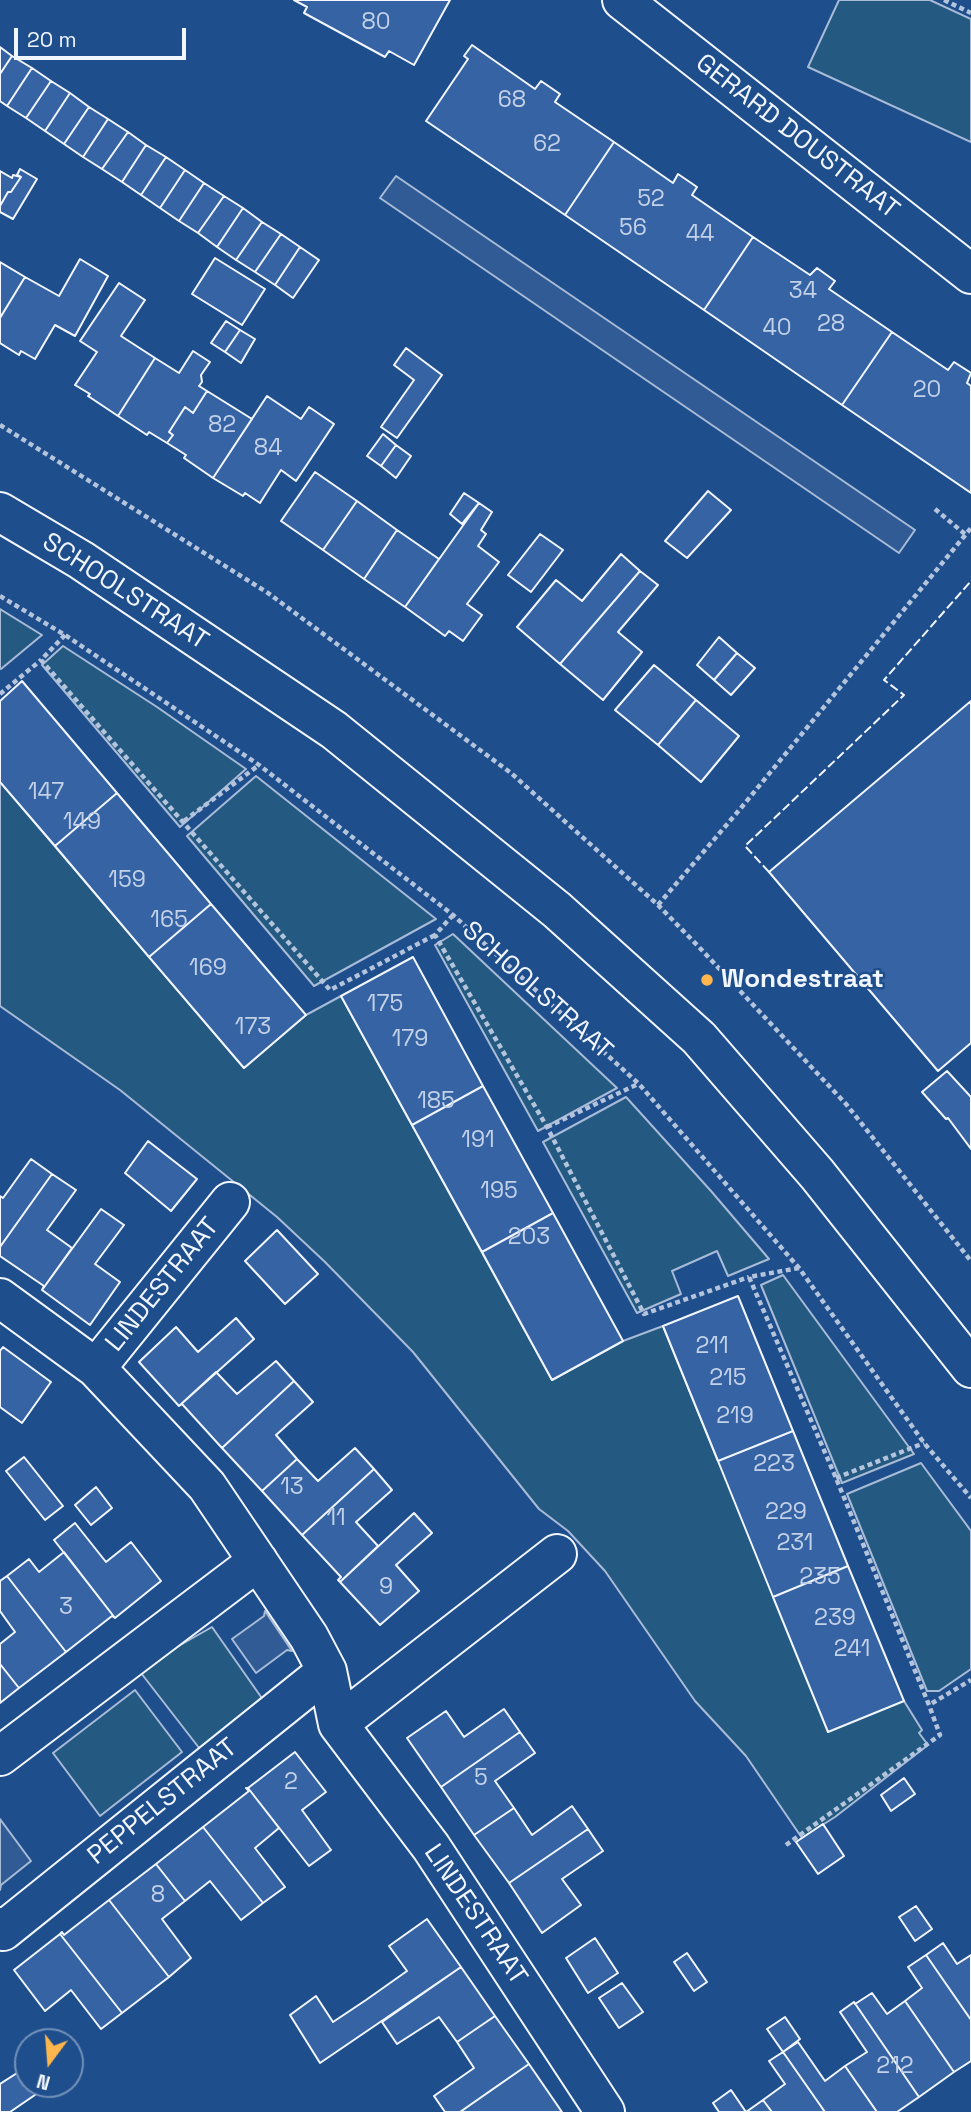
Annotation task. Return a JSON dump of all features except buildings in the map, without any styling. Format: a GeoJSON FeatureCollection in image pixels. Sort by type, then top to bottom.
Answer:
{"type":"FeatureCollection","features":[{"type":"Feature","properties":{"kind":"street","name":"GERARD DOUSTRAAT"},"geometry":{"type":"LineString","coordinates":[[622,0],[971,274]]}},
{"type":"Feature","properties":{"kind":"street","name":"SCHOOLSTRAAT"},"geometry":{"type":"LineString","coordinates":[[0,512],[81,560],[334,730],[557,910],[699,1038],[817,1174],[971,1368]]}},
{"type":"Feature","properties":{"kind":"street","name":"LINDESTRAAT"},"geometry":{"type":"LineString","coordinates":[[96,1368],[230,1202]]}},
{"type":"Feature","properties":{"kind":"street","name":"LINDESTRAAT"},"geometry":{"type":"LineString","coordinates":[[0,1298],[96,1368],[207,1486],[309,1637],[327,1671],[338,1724],[431,1847],[605,2112]]}},
{"type":"Feature","properties":{"kind":"street"},"geometry":{"type":"LineString","coordinates":[[338,1724],[557,1554]]}},
{"type":"Feature","properties":{"kind":"street"},"geometry":{"type":"LineString","coordinates":[[0,1756],[258,1561]]}},
{"type":"Feature","properties":{"kind":"street","name":"PEPPELSTRAAT"},"geometry":{"type":"LineString","coordinates":[[0,1927],[3,1931],[327,1671]]}},
{"type":"Feature","properties":{"kind":"path"},"geometry":{"type":"LineString","coordinates":[[944,0],[971,12]]}},
{"type":"Feature","properties":{"kind":"path"},"geometry":{"type":"LineString","coordinates":[[935,509],[966,535]]}},
{"type":"Feature","properties":{"kind":"path"},"geometry":{"type":"LineString","coordinates":[[658,905],[971,528]]}},
{"type":"Feature","properties":{"kind":"path","name":"SCHOOLSTRAAT"},"geometry":{"type":"LineString","coordinates":[[0,596],[65,635],[259,765],[453,915],[639,1084],[799,1268],[925,1443],[971,1498]]}},
{"type":"Feature","properties":{"kind":"path"},"geometry":{"type":"LineString","coordinates":[[0,694],[41,660],[65,635]]}},
{"type":"Feature","properties":{"kind":"path"},"geometry":{"type":"LineString","coordinates":[[41,660],[330,990],[435,935],[453,915]]}},
{"type":"Feature","properties":{"kind":"path"},"geometry":{"type":"LineString","coordinates":[[184,821],[259,765]]}},
{"type":"Feature","properties":{"kind":"path"},"geometry":{"type":"LineString","coordinates":[[435,935],[547,1127],[644,1314],[749,1277],[799,1268]]}},
{"type":"Feature","properties":{"kind":"path"},"geometry":{"type":"LineString","coordinates":[[547,1127],[639,1084]]}},
{"type":"Feature","properties":{"kind":"path"},"geometry":{"type":"LineString","coordinates":[[749,1277],[836,1478],[940,1735],[786,1845]]}},
{"type":"Feature","properties":{"kind":"path"},"geometry":{"type":"LineString","coordinates":[[836,1478],[925,1443]]}},
{"type":"Feature","properties":{"kind":"path"},"geometry":{"type":"LineString","coordinates":[[929,1705],[971,1679]]}},
{"type":"Feature","properties":{"kind":"shaded area"},"geometry":{"type":"Polygon","coordinates":[[[839,0],[930,0],[971,19],[971,142],[808,67],[839,0]]]}},
{"type":"Feature","properties":{"kind":"shaded area"},"geometry":{"type":"Polygon","coordinates":[[[396,176],[915,530],[899,553],[380,198],[396,176]]]}},
{"type":"Feature","properties":{"kind":"shaded area"},"geometry":{"type":"Polygon","coordinates":[[[0,609],[42,635],[1,669],[0,668],[0,609]]]}},
{"type":"Feature","properties":{"kind":"shaded area"},"geometry":{"type":"Polygon","coordinates":[[[63,646],[246,769],[180,827],[42,665],[63,646]]]}},
{"type":"Feature","properties":{"kind":"shaded area"},"geometry":{"type":"Polygon","coordinates":[[[256,776],[436,919],[314,986],[187,836],[256,776]]]}},
{"type":"Feature","properties":{"kind":"shaded area"},"geometry":{"type":"Polygon","coordinates":[[[0,782],[244,1068],[306,1015],[341,996],[552,1380],[623,1341],[663,1326],[718,1461],[904,1701],[922,1730],[919,1733],[928,1745],[835,1817],[802,1838],[746,1756],[695,1701],[605,1571],[568,1531],[539,1509],[413,1352],[277,1217],[120,1090],[0,1006],[0,782]]]}},
{"type":"Feature","properties":{"kind":"shaded area"},"geometry":{"type":"Polygon","coordinates":[[[453,934],[617,1088],[538,1131],[435,945],[453,934]]]}},
{"type":"Feature","properties":{"kind":"shaded area"},"geometry":{"type":"Polygon","coordinates":[[[626,1097],[769,1259],[728,1276],[717,1251],[672,1271],[681,1294],[637,1313],[543,1142],[626,1097]]]}},
{"type":"Feature","properties":{"kind":"shaded area"},"geometry":{"type":"Polygon","coordinates":[[[783,1275],[914,1454],[842,1483],[761,1285],[783,1275]]]}},
{"type":"Feature","properties":{"kind":"shaded area"},"geometry":{"type":"Polygon","coordinates":[[[921,1463],[971,1531],[971,1669],[939,1691],[927,1691],[847,1494],[921,1463]]]}},
{"type":"Feature","properties":{"kind":"shaded area"},"geometry":{"type":"Polygon","coordinates":[[[265,1611],[292,1651],[287,1650],[256,1673],[232,1639],[264,1616],[265,1611]]]}},
{"type":"Feature","properties":{"kind":"shaded area"},"geometry":{"type":"Polygon","coordinates":[[[212,1627],[266,1704],[203,1753],[141,1673],[168,1652],[212,1627]]]}},
{"type":"Feature","properties":{"kind":"shaded area"},"geometry":{"type":"Polygon","coordinates":[[[135,1690],[182,1752],[100,1816],[53,1753],[135,1690]]]}},
{"type":"Feature","properties":{"kind":"shaded area"},"geometry":{"type":"Polygon","coordinates":[[[0,1819],[31,1861],[1,1885],[0,1890],[0,1819]]]}},
{"type":"Feature","properties":{"kind":"fence"},"geometry":{"type":"LineString","coordinates":[[769,872],[745,846],[904,695],[884,680],[971,581]]}},
{"type":"Feature","properties":{"kind":"place","name":"Wondestraat"},"geometry":{"type":"Point","coordinates":[707,980]}}]}
